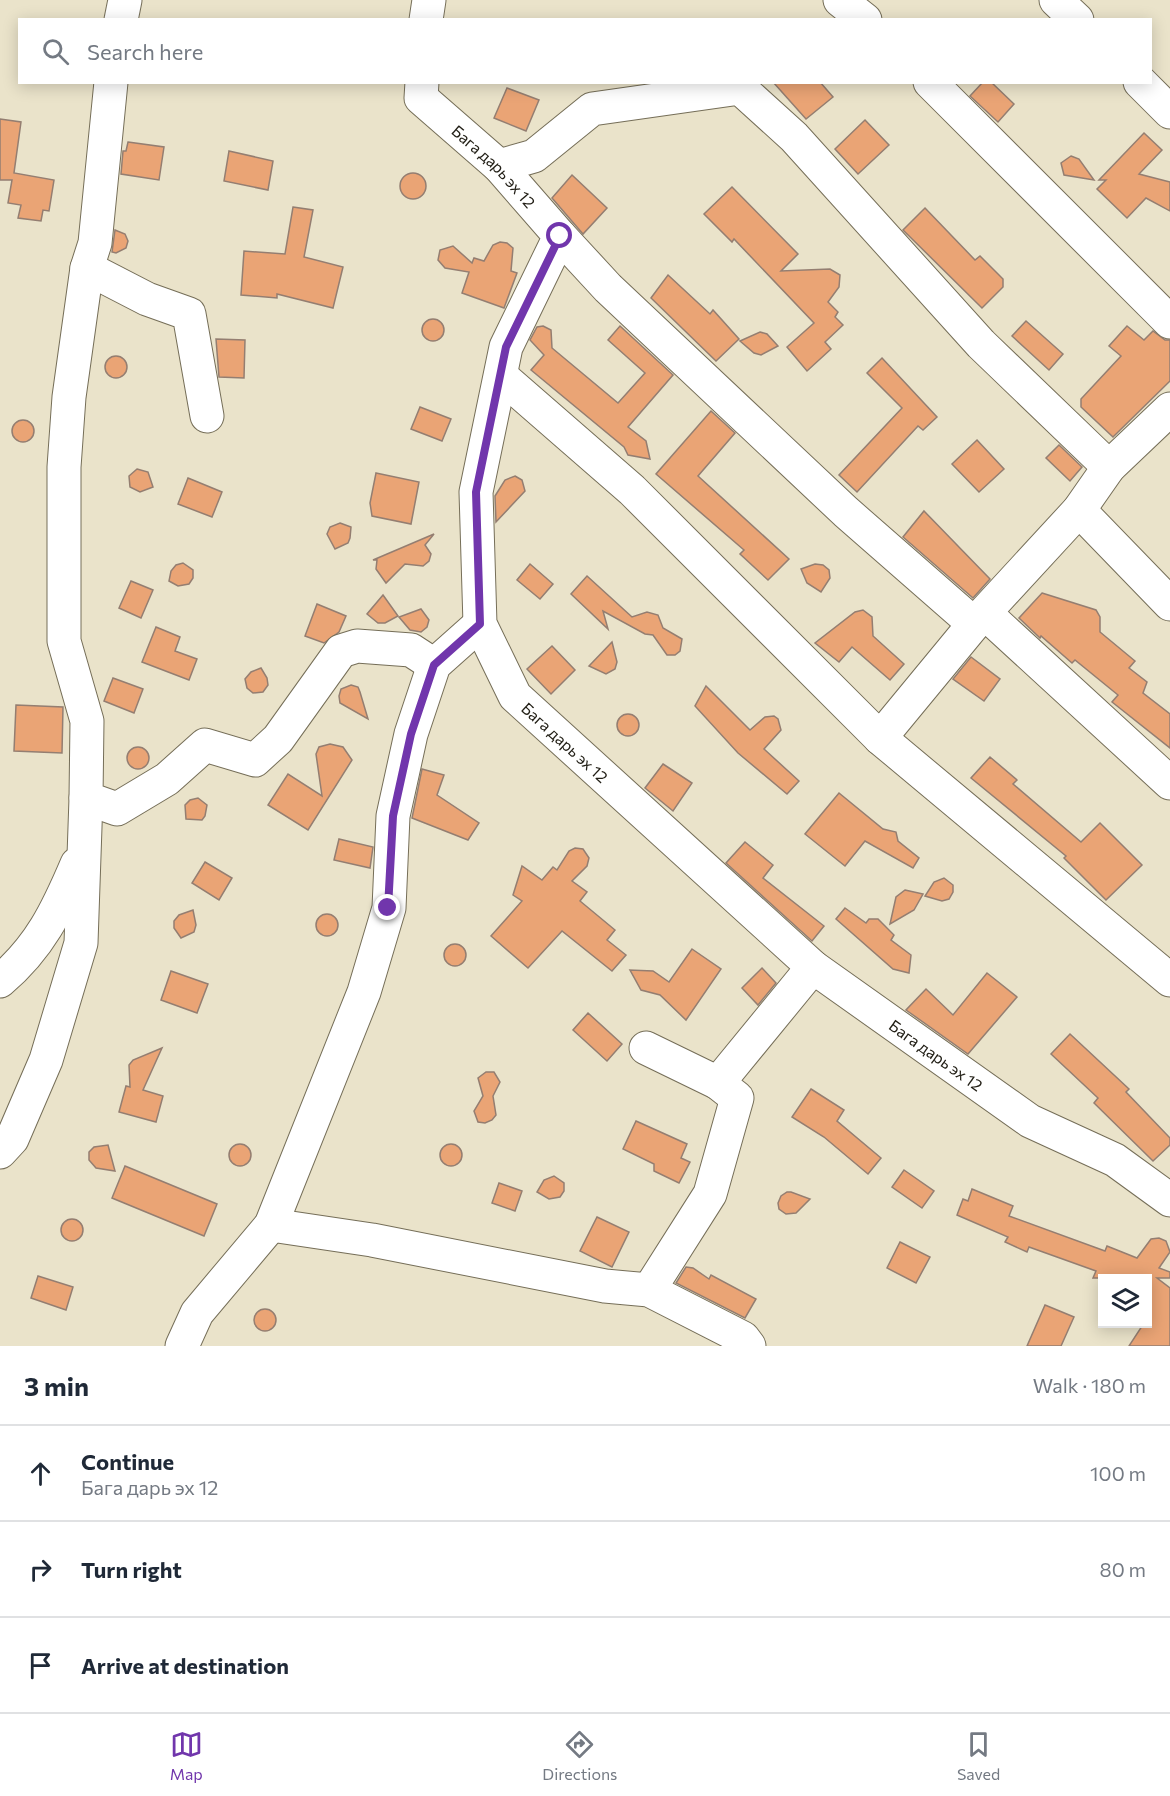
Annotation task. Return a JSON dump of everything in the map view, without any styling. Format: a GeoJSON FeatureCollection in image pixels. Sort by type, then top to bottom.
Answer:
{"type":"FeatureCollection","features":[{"type":"Feature","properties":{"kind":"street"},"geometry":{"type":"LineString","coordinates":[[121,18],[125,0]]}},
{"type":"Feature","properties":{"kind":"street"},"geometry":{"type":"LineString","coordinates":[[426,18],[429,0]]}},
{"type":"Feature","properties":{"kind":"street"},"geometry":{"type":"LineString","coordinates":[[840,0],[862,18]]}},
{"type":"Feature","properties":{"kind":"street"},"geometry":{"type":"LineString","coordinates":[[1056,0],[1075,18]]}},
{"type":"Feature","properties":{"kind":"street"},"geometry":{"type":"LineString","coordinates":[[0,1152],[12,1139],[46,1060],[81,943],[87,721],[64,641],[64,467],[69,397],[87,268],[94,243],[111,84]]}},
{"type":"Feature","properties":{"kind":"street","name":"Бага дарь эх 12"},"geometry":{"type":"LineString","coordinates":[[422,84],[421,98],[499,166],[560,236],[506,347],[476,492],[480,624],[515,696],[813,967],[1030,1121],[1115,1160],[1170,1200]]}},
{"type":"Feature","properties":{"kind":"street"},"geometry":{"type":"LineString","coordinates":[[932,84],[1170,322]]}},
{"type":"Feature","properties":{"kind":"street"},"geometry":{"type":"LineString","coordinates":[[1142,84],[1170,112]]}},
{"type":"Feature","properties":{"kind":"street"},"geometry":{"type":"LineString","coordinates":[[499,166],[534,156],[592,109],[740,88],[794,137],[981,344],[1109,466]]}},
{"type":"Feature","properties":{"kind":"street"},"geometry":{"type":"LineString","coordinates":[[560,236],[608,288],[846,512],[980,619],[1170,783]]}},
{"type":"Feature","properties":{"kind":"street"},"geometry":{"type":"LineString","coordinates":[[87,268],[147,299],[189,314],[207,417]]}},
{"type":"Feature","properties":{"kind":"street"},"geometry":{"type":"LineString","coordinates":[[501,376],[632,490],[880,738],[1170,980]]}},
{"type":"Feature","properties":{"kind":"street"},"geometry":{"type":"LineString","coordinates":[[880,738],[980,619],[1079,510],[1109,466],[1170,409]]}},
{"type":"Feature","properties":{"kind":"street"},"geometry":{"type":"LineString","coordinates":[[1079,510],[1170,604]]}},
{"type":"Feature","properties":{"kind":"street"},"geometry":{"type":"LineString","coordinates":[[182,1346],[197,1313],[272,1225],[364,992],[386,919],[393,816],[411,734],[434,665],[480,624]]}},
{"type":"Feature","properties":{"kind":"street"},"geometry":{"type":"LineString","coordinates":[[86,798],[117,809],[167,779],[205,745],[255,760],[278,739],[341,651],[357,646],[411,650],[434,665]]}},
{"type":"Feature","properties":{"kind":"street"},"geometry":{"type":"LineString","coordinates":[[0,981],[23,961],[48,927],[84,845]]}},
{"type":"Feature","properties":{"kind":"street"},"geometry":{"type":"LineString","coordinates":[[718,1083],[813,967]]}},
{"type":"Feature","properties":{"kind":"street"},"geometry":{"type":"LineString","coordinates":[[646,1048],[718,1083],[737,1098],[710,1194],[649,1290]]}},
{"type":"Feature","properties":{"kind":"street"},"geometry":{"type":"LineString","coordinates":[[272,1225],[372,1240],[604,1286],[649,1290],[742,1338],[749,1346]]}},
{"type":"Feature","properties":{"kind":"building"},"geometry":{"type":"Polygon","coordinates":[[[775,84],[822,84],[833,97],[806,119],[775,84]]]}},
{"type":"Feature","properties":{"kind":"building"},"geometry":{"type":"Polygon","coordinates":[[[981,84],[993,84],[1014,104],[998,122],[970,96],[981,84]]]}},
{"type":"Feature","properties":{"kind":"building"},"geometry":{"type":"Polygon","coordinates":[[[507,88],[539,100],[526,131],[494,118],[507,88]]]}},
{"type":"Feature","properties":{"kind":"building"},"geometry":{"type":"Polygon","coordinates":[[[0,119],[21,122],[14,173],[54,180],[49,211],[43,210],[41,221],[18,218],[21,205],[8,203],[12,180],[0,180],[0,119]]]}},
{"type":"Feature","properties":{"kind":"building"},"geometry":{"type":"Polygon","coordinates":[[[865,120],[889,145],[858,174],[835,149],[865,120]]]}},
{"type":"Feature","properties":{"kind":"building"},"geometry":{"type":"Polygon","coordinates":[[[1144,133],[1162,150],[1139,174],[1170,182],[1170,211],[1146,198],[1127,218],[1097,189],[1106,180],[1099,180],[1144,133]]]}},
{"type":"Feature","properties":{"kind":"building"},"geometry":{"type":"Polygon","coordinates":[[[128,142],[164,147],[159,180],[121,174],[123,151],[126,151],[128,142]]]}},
{"type":"Feature","properties":{"kind":"building"},"geometry":{"type":"Polygon","coordinates":[[[229,151],[273,161],[268,190],[224,181],[229,151]]]}},
{"type":"Feature","properties":{"kind":"building"},"geometry":{"type":"Polygon","coordinates":[[[1071,156],[1079,159],[1094,180],[1064,175],[1061,163],[1071,156]]]}},
{"type":"Feature","properties":{"kind":"building"},"geometry":{"type":"Polygon","coordinates":[[[413,173],[422,177],[426,186],[422,195],[413,199],[404,195],[400,186],[404,177],[413,173]]]}},
{"type":"Feature","properties":{"kind":"building"},"geometry":{"type":"Polygon","coordinates":[[[572,175],[607,208],[583,234],[552,198],[572,175]]]}},
{"type":"Feature","properties":{"kind":"building"},"geometry":{"type":"Polygon","coordinates":[[[732,187],[798,254],[781,271],[830,269],[840,275],[839,287],[828,302],[838,312],[835,317],[843,325],[825,342],[831,349],[807,371],[787,347],[814,323],[734,239],[732,242],[704,214],[732,187]]]}},
{"type":"Feature","properties":{"kind":"building"},"geometry":{"type":"Polygon","coordinates":[[[293,207],[313,210],[304,257],[343,267],[333,308],[277,294],[277,298],[241,295],[244,251],[285,254],[293,207]]]}},
{"type":"Feature","properties":{"kind":"building"},"geometry":{"type":"Polygon","coordinates":[[[925,208],[975,260],[980,256],[1003,279],[1003,287],[982,308],[903,230],[925,208]]]}},
{"type":"Feature","properties":{"kind":"building"},"geometry":{"type":"Polygon","coordinates":[[[115,230],[125,234],[128,241],[126,248],[116,253],[112,252],[115,230]]]}},
{"type":"Feature","properties":{"kind":"building"},"geometry":{"type":"Polygon","coordinates":[[[500,242],[507,243],[513,248],[511,271],[517,273],[504,308],[462,293],[469,272],[445,268],[438,260],[440,250],[453,246],[472,263],[474,258],[484,261],[493,245],[500,242]]]}},
{"type":"Feature","properties":{"kind":"building"},"geometry":{"type":"Polygon","coordinates":[[[668,275],[710,314],[713,310],[739,339],[716,361],[651,298],[668,275]]]}},
{"type":"Feature","properties":{"kind":"building"},"geometry":{"type":"Polygon","coordinates":[[[429,319],[437,319],[444,326],[444,334],[437,341],[429,341],[422,334],[422,326],[429,319]]]}},
{"type":"Feature","properties":{"kind":"building"},"geometry":{"type":"Polygon","coordinates":[[[1026,321],[1063,354],[1049,370],[1012,336],[1026,321]]]}},
{"type":"Feature","properties":{"kind":"building"},"geometry":{"type":"Polygon","coordinates":[[[543,326],[551,330],[552,348],[618,403],[645,373],[608,340],[620,326],[673,375],[628,427],[646,441],[650,459],[628,455],[624,447],[531,370],[544,355],[530,340],[537,327],[543,326]]]}},
{"type":"Feature","properties":{"kind":"building"},"geometry":{"type":"Polygon","coordinates":[[[1127,326],[1144,340],[1153,331],[1165,340],[1170,340],[1170,381],[1113,437],[1081,407],[1081,399],[1121,356],[1109,346],[1127,326]]]}},
{"type":"Feature","properties":{"kind":"building"},"geometry":{"type":"Polygon","coordinates":[[[760,332],[767,334],[778,346],[761,355],[754,353],[740,341],[760,332]]]}},
{"type":"Feature","properties":{"kind":"building"},"geometry":{"type":"Polygon","coordinates":[[[216,339],[245,340],[244,378],[219,377],[216,339]]]}},
{"type":"Feature","properties":{"kind":"building"},"geometry":{"type":"Polygon","coordinates":[[[112,356],[120,356],[127,363],[127,371],[120,378],[112,378],[105,371],[105,363],[112,356]]]}},
{"type":"Feature","properties":{"kind":"building"},"geometry":{"type":"Polygon","coordinates":[[[882,358],[937,417],[923,430],[918,426],[857,492],[839,475],[902,408],[867,373],[882,358]]]}},
{"type":"Feature","properties":{"kind":"building"},"geometry":{"type":"Polygon","coordinates":[[[420,407],[451,419],[442,441],[411,429],[420,407]]]}},
{"type":"Feature","properties":{"kind":"building"},"geometry":{"type":"Polygon","coordinates":[[[711,411],[735,433],[698,476],[789,559],[768,580],[740,554],[744,550],[656,474],[711,411]]]}},
{"type":"Feature","properties":{"kind":"building"},"geometry":{"type":"Polygon","coordinates":[[[23,420],[31,423],[34,431],[31,439],[23,442],[15,439],[12,431],[15,423],[23,420]]]}},
{"type":"Feature","properties":{"kind":"building"},"geometry":{"type":"Polygon","coordinates":[[[977,440],[1004,469],[979,492],[952,464],[977,440]]]}},
{"type":"Feature","properties":{"kind":"building"},"geometry":{"type":"Polygon","coordinates":[[[1059,445],[1082,467],[1070,481],[1046,458],[1059,445]]]}},
{"type":"Feature","properties":{"kind":"building"},"geometry":{"type":"Polygon","coordinates":[[[137,469],[148,472],[153,487],[140,492],[130,487],[129,476],[137,469]]]}},
{"type":"Feature","properties":{"kind":"building"},"geometry":{"type":"Polygon","coordinates":[[[376,473],[419,482],[411,524],[372,516],[370,503],[376,473]]]}},
{"type":"Feature","properties":{"kind":"building"},"geometry":{"type":"Polygon","coordinates":[[[515,476],[522,480],[525,491],[496,522],[495,496],[505,480],[515,476]]]}},
{"type":"Feature","properties":{"kind":"building"},"geometry":{"type":"Polygon","coordinates":[[[188,478],[222,492],[212,517],[178,504],[188,478]]]}},
{"type":"Feature","properties":{"kind":"building"},"geometry":{"type":"Polygon","coordinates":[[[924,511],[990,579],[973,598],[903,537],[924,511]]]}},
{"type":"Feature","properties":{"kind":"building"},"geometry":{"type":"Polygon","coordinates":[[[340,523],[351,527],[350,538],[348,543],[335,549],[327,534],[330,527],[340,523]]]}},
{"type":"Feature","properties":{"kind":"building"},"geometry":{"type":"Polygon","coordinates":[[[434,534],[425,545],[431,554],[429,561],[423,566],[405,564],[386,583],[376,569],[377,560],[373,560],[434,534]]]}},
{"type":"Feature","properties":{"kind":"building"},"geometry":{"type":"Polygon","coordinates":[[[183,563],[193,570],[193,578],[189,584],[178,586],[169,581],[171,571],[176,565],[183,563]]]}},
{"type":"Feature","properties":{"kind":"building"},"geometry":{"type":"Polygon","coordinates":[[[530,564],[553,584],[540,599],[517,580],[530,564]]]}},
{"type":"Feature","properties":{"kind":"building"},"geometry":{"type":"Polygon","coordinates":[[[815,564],[823,565],[829,570],[830,578],[821,592],[807,583],[801,569],[815,564]]]}},
{"type":"Feature","properties":{"kind":"building"},"geometry":{"type":"Polygon","coordinates":[[[587,576],[632,617],[647,612],[658,615],[663,628],[682,639],[680,651],[675,655],[667,655],[653,635],[645,634],[603,611],[608,629],[571,594],[587,576]]]}},
{"type":"Feature","properties":{"kind":"building"},"geometry":{"type":"Polygon","coordinates":[[[131,581],[153,590],[141,618],[119,608],[131,581]]]}},
{"type":"Feature","properties":{"kind":"building"},"geometry":{"type":"Polygon","coordinates":[[[1042,593],[1096,610],[1100,617],[1100,632],[1135,661],[1129,668],[1147,682],[1143,693],[1170,714],[1170,748],[1112,702],[1118,695],[1075,660],[1072,663],[1019,618],[1042,593]]]}},
{"type":"Feature","properties":{"kind":"building"},"geometry":{"type":"Polygon","coordinates":[[[383,595],[398,616],[385,623],[378,623],[367,614],[383,595]]]}},
{"type":"Feature","properties":{"kind":"building"},"geometry":{"type":"Polygon","coordinates":[[[317,604],[346,616],[339,632],[324,643],[305,636],[317,604]]]}},
{"type":"Feature","properties":{"kind":"building"},"geometry":{"type":"Polygon","coordinates":[[[421,609],[429,620],[427,627],[421,632],[410,630],[399,617],[421,609]]]}},
{"type":"Feature","properties":{"kind":"building"},"geometry":{"type":"Polygon","coordinates":[[[863,610],[872,617],[873,636],[904,664],[890,680],[852,647],[839,662],[815,643],[855,612],[863,610]]]}},
{"type":"Feature","properties":{"kind":"building"},"geometry":{"type":"Polygon","coordinates":[[[156,627],[180,637],[175,651],[197,659],[189,680],[142,662],[156,627]]]}},
{"type":"Feature","properties":{"kind":"building"},"geometry":{"type":"Polygon","coordinates":[[[612,642],[617,662],[615,669],[606,674],[589,666],[612,642]]]}},
{"type":"Feature","properties":{"kind":"building"},"geometry":{"type":"Polygon","coordinates":[[[552,646],[575,670],[551,694],[527,669],[552,646]]]}},
{"type":"Feature","properties":{"kind":"building"},"geometry":{"type":"Polygon","coordinates":[[[971,657],[1000,679],[984,701],[953,679],[971,657]]]}},
{"type":"Feature","properties":{"kind":"building"},"geometry":{"type":"Polygon","coordinates":[[[261,668],[268,685],[263,692],[253,693],[247,688],[245,679],[251,672],[261,668]]]}},
{"type":"Feature","properties":{"kind":"building"},"geometry":{"type":"Polygon","coordinates":[[[113,678],[143,689],[134,713],[104,701],[113,678]]]}},
{"type":"Feature","properties":{"kind":"building"},"geometry":{"type":"Polygon","coordinates":[[[351,685],[358,687],[368,719],[340,703],[341,689],[351,685]]]}},
{"type":"Feature","properties":{"kind":"building"},"geometry":{"type":"Polygon","coordinates":[[[706,686],[750,730],[765,717],[774,716],[778,719],[781,730],[764,749],[799,781],[787,794],[738,753],[695,706],[706,686]]]}},
{"type":"Feature","properties":{"kind":"building"},"geometry":{"type":"Polygon","coordinates":[[[16,705],[63,707],[62,753],[14,751],[16,705]]]}},
{"type":"Feature","properties":{"kind":"building"},"geometry":{"type":"Polygon","coordinates":[[[624,714],[632,714],[639,721],[639,729],[632,736],[624,736],[617,729],[617,721],[624,714]]]}},
{"type":"Feature","properties":{"kind":"building"},"geometry":{"type":"Polygon","coordinates":[[[330,744],[343,747],[352,760],[308,830],[268,805],[288,774],[322,796],[316,754],[319,747],[330,744]]]}},
{"type":"Feature","properties":{"kind":"building"},"geometry":{"type":"Polygon","coordinates":[[[134,747],[142,747],[149,754],[149,762],[142,769],[134,769],[127,762],[127,754],[134,747]]]}},
{"type":"Feature","properties":{"kind":"building"},"geometry":{"type":"Polygon","coordinates":[[[990,757],[1017,780],[1013,784],[1081,842],[1100,823],[1142,865],[1106,900],[1064,858],[1066,856],[971,778],[990,757]]]}},
{"type":"Feature","properties":{"kind":"building"},"geometry":{"type":"Polygon","coordinates":[[[663,764],[692,783],[673,811],[645,788],[663,764]]]}},
{"type":"Feature","properties":{"kind":"building"},"geometry":{"type":"Polygon","coordinates":[[[422,769],[444,775],[437,795],[479,823],[468,840],[412,818],[422,769]]]}},
{"type":"Feature","properties":{"kind":"building"},"geometry":{"type":"Polygon","coordinates":[[[839,793],[883,829],[896,832],[898,841],[919,858],[913,868],[865,841],[845,866],[805,834],[839,793]]]}},
{"type":"Feature","properties":{"kind":"building"},"geometry":{"type":"Polygon","coordinates":[[[198,798],[207,805],[205,816],[202,820],[186,819],[185,805],[190,800],[198,798]]]}},
{"type":"Feature","properties":{"kind":"building"},"geometry":{"type":"Polygon","coordinates":[[[339,839],[373,847],[370,868],[334,860],[339,839]]]}},
{"type":"Feature","properties":{"kind":"building"},"geometry":{"type":"Polygon","coordinates":[[[745,842],[773,865],[763,878],[824,926],[812,941],[726,863],[745,842]]]}},
{"type":"Feature","properties":{"kind":"building"},"geometry":{"type":"Polygon","coordinates":[[[575,848],[583,849],[589,858],[587,866],[572,881],[587,892],[580,901],[615,930],[607,940],[626,955],[612,971],[562,931],[528,968],[491,936],[522,901],[513,895],[522,866],[542,880],[553,867],[557,870],[569,851],[575,848]]]}},
{"type":"Feature","properties":{"kind":"building"},"geometry":{"type":"Polygon","coordinates":[[[205,862],[232,878],[219,900],[192,883],[205,862]]]}},
{"type":"Feature","properties":{"kind":"building"},"geometry":{"type":"Polygon","coordinates":[[[944,878],[953,885],[953,892],[949,899],[942,901],[925,896],[934,882],[944,878]]]}},
{"type":"Feature","properties":{"kind":"building"},"geometry":{"type":"Polygon","coordinates":[[[905,890],[923,894],[914,910],[890,924],[896,897],[905,890]]]}},
{"type":"Feature","properties":{"kind":"building"},"geometry":{"type":"Polygon","coordinates":[[[845,908],[866,923],[869,919],[878,919],[894,935],[891,940],[911,955],[909,973],[893,969],[836,919],[845,908]]]}},
{"type":"Feature","properties":{"kind":"building"},"geometry":{"type":"Polygon","coordinates":[[[193,910],[196,925],[194,932],[181,938],[174,928],[174,921],[179,915],[193,910]]]}},
{"type":"Feature","properties":{"kind":"building"},"geometry":{"type":"Polygon","coordinates":[[[323,914],[331,914],[338,921],[338,929],[331,936],[323,936],[316,929],[316,921],[323,914]]]}},
{"type":"Feature","properties":{"kind":"building"},"geometry":{"type":"Polygon","coordinates":[[[451,944],[459,944],[466,951],[466,959],[459,966],[451,966],[444,959],[444,951],[451,944]]]}},
{"type":"Feature","properties":{"kind":"building"},"geometry":{"type":"Polygon","coordinates":[[[692,949],[721,969],[686,1020],[660,995],[641,990],[630,970],[653,971],[669,982],[692,949]]]}},
{"type":"Feature","properties":{"kind":"building"},"geometry":{"type":"Polygon","coordinates":[[[762,968],[776,983],[758,1005],[742,988],[762,968]]]}},
{"type":"Feature","properties":{"kind":"building"},"geometry":{"type":"Polygon","coordinates":[[[171,971],[208,984],[197,1013],[161,1000],[171,971]]]}},
{"type":"Feature","properties":{"kind":"building"},"geometry":{"type":"Polygon","coordinates":[[[987,973],[1017,997],[968,1054],[906,1010],[926,989],[953,1015],[987,973]]]}},
{"type":"Feature","properties":{"kind":"building"},"geometry":{"type":"Polygon","coordinates":[[[588,1013],[622,1044],[607,1061],[573,1030],[588,1013]]]}},
{"type":"Feature","properties":{"kind":"building"},"geometry":{"type":"Polygon","coordinates":[[[1070,1034],[1129,1089],[1126,1092],[1170,1138],[1170,1145],[1153,1161],[1094,1103],[1098,1098],[1051,1054],[1070,1034]]]}},
{"type":"Feature","properties":{"kind":"building"},"geometry":{"type":"Polygon","coordinates":[[[162,1048],[143,1090],[163,1096],[156,1122],[119,1112],[126,1086],[130,1087],[129,1065],[133,1060],[162,1048]]]}},
{"type":"Feature","properties":{"kind":"building"},"geometry":{"type":"Polygon","coordinates":[[[486,1072],[494,1072],[500,1082],[493,1096],[496,1115],[485,1123],[478,1122],[474,1111],[483,1096],[478,1078],[486,1072]]]}},
{"type":"Feature","properties":{"kind":"building"},"geometry":{"type":"Polygon","coordinates":[[[811,1089],[844,1110],[837,1121],[881,1158],[868,1174],[824,1137],[792,1117],[811,1089]]]}},
{"type":"Feature","properties":{"kind":"building"},"geometry":{"type":"Polygon","coordinates":[[[636,1121],[687,1144],[681,1158],[690,1162],[679,1183],[654,1171],[654,1164],[623,1149],[636,1121]]]}},
{"type":"Feature","properties":{"kind":"building"},"geometry":{"type":"Polygon","coordinates":[[[236,1144],[244,1144],[251,1151],[251,1159],[244,1166],[236,1166],[229,1159],[229,1151],[236,1144]]]}},
{"type":"Feature","properties":{"kind":"building"},"geometry":{"type":"Polygon","coordinates":[[[447,1144],[455,1144],[462,1151],[462,1159],[455,1166],[447,1166],[440,1159],[440,1151],[447,1144]]]}},
{"type":"Feature","properties":{"kind":"building"},"geometry":{"type":"Polygon","coordinates":[[[108,1145],[115,1171],[96,1168],[89,1160],[89,1152],[94,1147],[108,1145]]]}},
{"type":"Feature","properties":{"kind":"building"},"geometry":{"type":"Polygon","coordinates":[[[125,1166],[217,1204],[204,1236],[112,1198],[125,1166]]]}},
{"type":"Feature","properties":{"kind":"building"},"geometry":{"type":"Polygon","coordinates":[[[904,1170],[934,1191],[922,1208],[892,1187],[904,1170]]]}},
{"type":"Feature","properties":{"kind":"building"},"geometry":{"type":"Polygon","coordinates":[[[554,1176],[564,1183],[564,1191],[560,1197],[549,1199],[537,1192],[544,1180],[554,1176]]]}},
{"type":"Feature","properties":{"kind":"building"},"geometry":{"type":"Polygon","coordinates":[[[499,1183],[522,1191],[515,1211],[492,1203],[499,1183]]]}},
{"type":"Feature","properties":{"kind":"building"},"geometry":{"type":"Polygon","coordinates":[[[972,1189],[1013,1206],[1009,1216],[1105,1251],[1107,1246],[1137,1258],[1151,1239],[1159,1238],[1166,1241],[1170,1252],[1159,1268],[1170,1272],[1170,1278],[1157,1278],[1170,1288],[1170,1346],[1129,1346],[1141,1328],[1152,1328],[1152,1274],[1098,1274],[1098,1278],[1093,1278],[1096,1271],[1029,1247],[1027,1252],[1005,1242],[1008,1237],[957,1215],[963,1199],[968,1201],[972,1189]]]}},
{"type":"Feature","properties":{"kind":"building"},"geometry":{"type":"Polygon","coordinates":[[[787,1192],[810,1199],[796,1213],[786,1214],[779,1209],[778,1203],[781,1196],[787,1192]]]}},
{"type":"Feature","properties":{"kind":"building"},"geometry":{"type":"Polygon","coordinates":[[[597,1217],[629,1232],[612,1267],[580,1251],[597,1217]]]}},
{"type":"Feature","properties":{"kind":"building"},"geometry":{"type":"Polygon","coordinates":[[[68,1219],[76,1219],[83,1226],[83,1234],[76,1241],[68,1241],[61,1234],[61,1226],[68,1219]]]}},
{"type":"Feature","properties":{"kind":"building"},"geometry":{"type":"Polygon","coordinates":[[[900,1242],[930,1257],[916,1283],[887,1268],[900,1242]]]}},
{"type":"Feature","properties":{"kind":"building"},"geometry":{"type":"Polygon","coordinates":[[[686,1267],[693,1268],[709,1279],[711,1275],[756,1299],[745,1318],[676,1283],[686,1267]]]}},
{"type":"Feature","properties":{"kind":"building"},"geometry":{"type":"Polygon","coordinates":[[[38,1276],[73,1287],[66,1310],[31,1298],[38,1276]]]}},
{"type":"Feature","properties":{"kind":"building"},"geometry":{"type":"Polygon","coordinates":[[[1045,1305],[1074,1317],[1061,1346],[1027,1346],[1045,1305]]]}},
{"type":"Feature","properties":{"kind":"building"},"geometry":{"type":"Polygon","coordinates":[[[261,1309],[269,1309],[276,1316],[276,1324],[269,1331],[261,1331],[254,1324],[254,1316],[261,1309]]]}},
{"type":"Feature","properties":{"kind":"route"},"geometry":{"type":"LineString","coordinates":[[388,908],[393,816],[411,734],[434,665],[480,624],[476,492],[506,347],[542,268],[560,236]]}}]}
